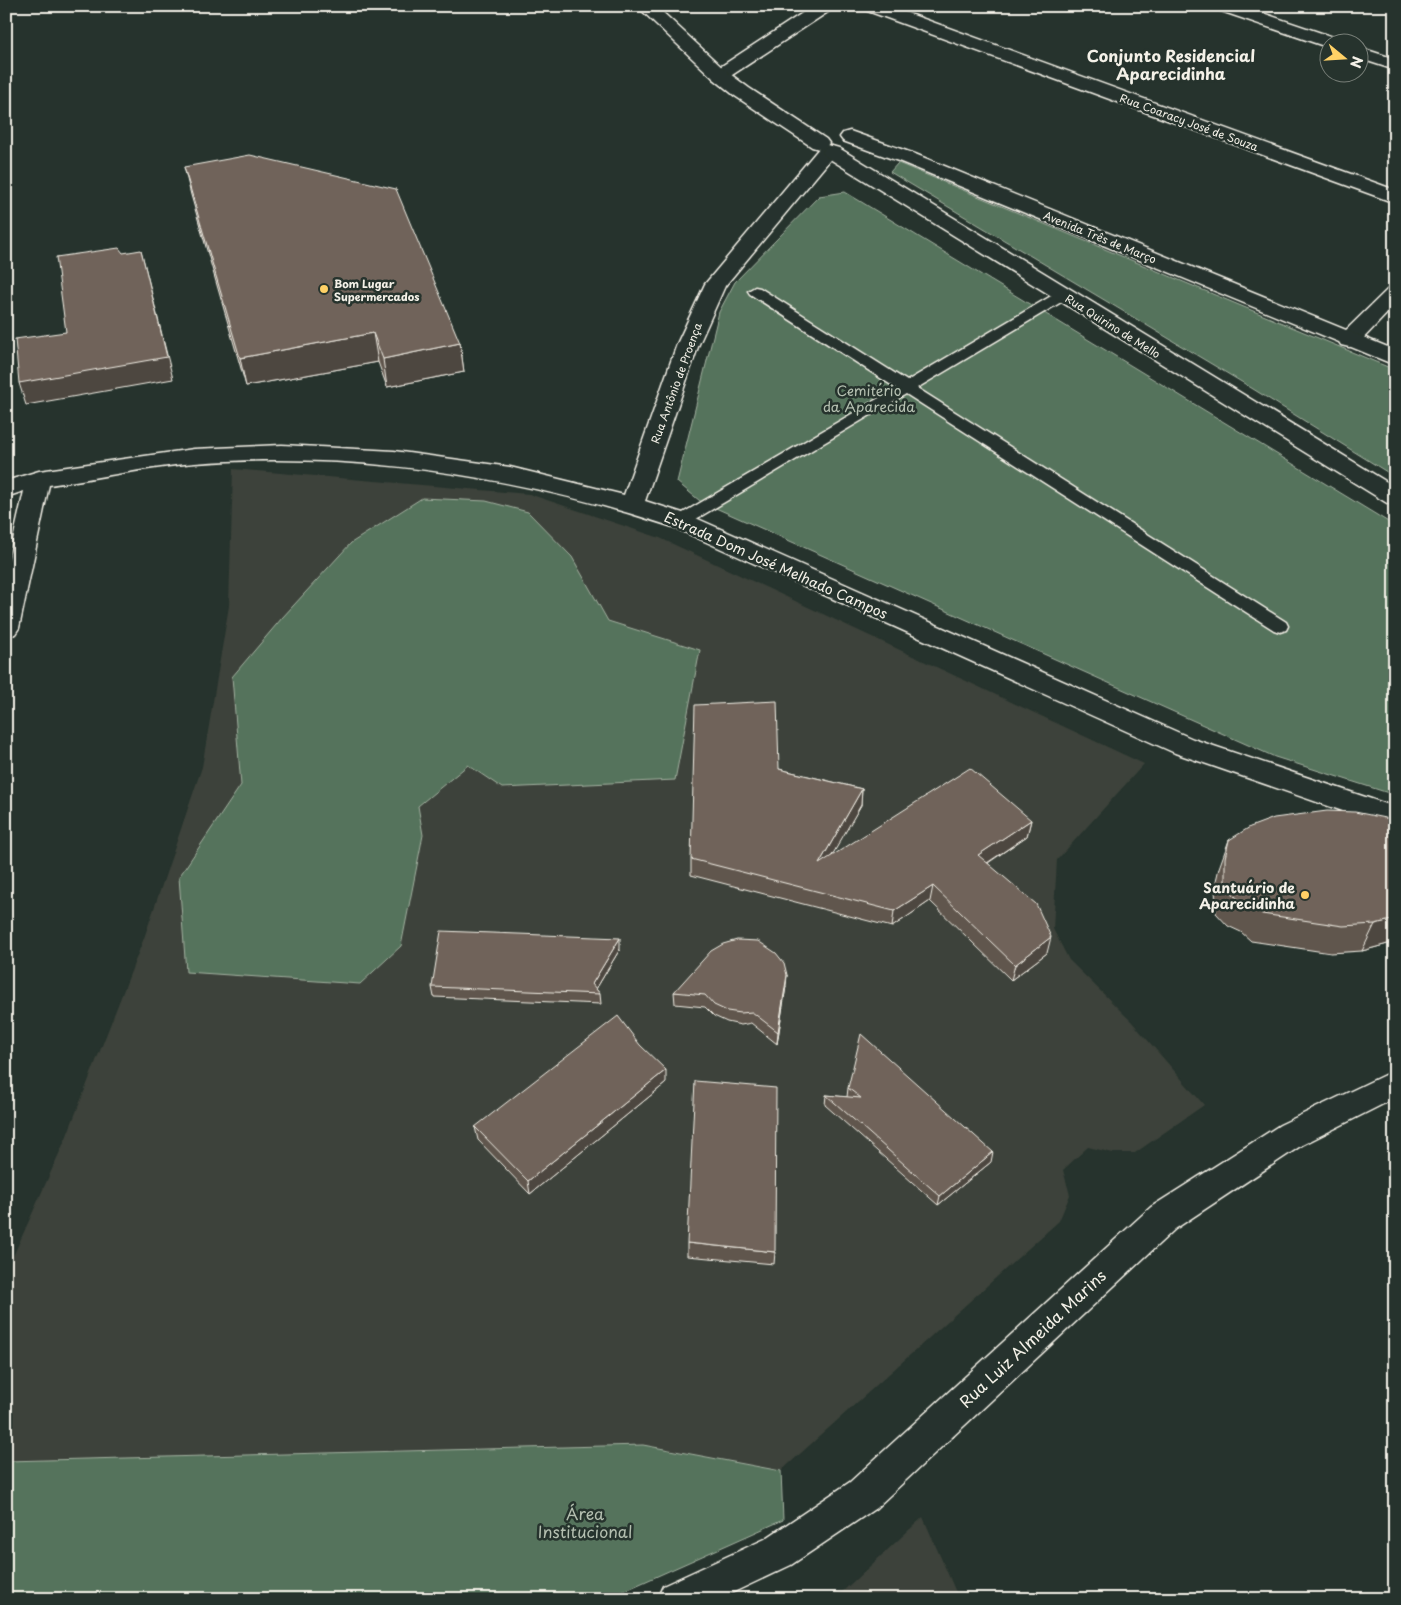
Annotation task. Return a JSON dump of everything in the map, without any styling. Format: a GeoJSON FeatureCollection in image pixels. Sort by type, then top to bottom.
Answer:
{"type":"FeatureCollection","features":[{"type":"Feature","properties":{"kind":"street","name":"Rua Quirino de Mello"},"geometry":{"type":"LineString","coordinates":[[646,6],[742,92],[833,139],[1064,295],[1395,498]]}},
{"type":"Feature","properties":{"kind":"street"},"geometry":{"type":"LineString","coordinates":[[720,74],[825,6]]}},
{"type":"Feature","properties":{"kind":"street","name":"Rua Coaracy José de Souza"},"geometry":{"type":"LineString","coordinates":[[871,6],[1395,197]]}},
{"type":"Feature","properties":{"kind":"street"},"geometry":{"type":"LineString","coordinates":[[1224,6],[1318,38]]}},
{"type":"Feature","properties":{"kind":"street"},"geometry":{"type":"LineString","coordinates":[[1368,56],[1395,65]]}},
{"type":"Feature","properties":{"kind":"street","name":"Avenida Três de Março"},"geometry":{"type":"LineString","coordinates":[[833,139],[908,158],[1395,358]]}},
{"type":"Feature","properties":{"kind":"street","name":"Rua Antônio de Proença"},"geometry":{"type":"LineString","coordinates":[[632,505],[688,344],[715,284],[833,139]]}},
{"type":"Feature","properties":{"kind":"street"},"geometry":{"type":"LineString","coordinates":[[1349,340],[1395,293]]}},
{"type":"Feature","properties":{"kind":"street","name":"Estrada Dom José Melhado Campos"},"geometry":{"type":"LineString","coordinates":[[6,489],[40,479],[194,456],[291,453],[394,458],[491,472],[632,505],[681,522],[1184,746],[1395,818]]}},
{"type":"Feature","properties":{"kind":"street"},"geometry":{"type":"LineString","coordinates":[[6,628],[40,479]]}},
{"type":"Feature","properties":{"kind":"street","name":"Rua Luiz Almeida Marins"},"geometry":{"type":"LineString","coordinates":[[676,1599],[778,1552],[862,1494],[1162,1218],[1291,1135],[1395,1083]]}},
{"type":"Feature","properties":{"kind":"lane"},"geometry":{"type":"LineString","coordinates":[[756,291],[1280,626]]}},
{"type":"Feature","properties":{"kind":"lane"},"geometry":{"type":"LineString","coordinates":[[681,522],[1064,295]]}},
{"type":"Feature","properties":{"kind":"shaded area"},"geometry":{"type":"Polygon","coordinates":[[[233,469],[529,494],[660,538],[1144,764],[1057,860],[1053,929],[1069,960],[1131,1021],[1204,1105],[1135,1153],[1113,1153],[1088,1147],[1063,1170],[1070,1195],[1059,1221],[781,1471],[643,1445],[6,1461],[6,1272],[66,1138],[144,938],[202,767],[229,606],[233,469]]]}},
{"type":"Feature","properties":{"kind":"shaded area"},"geometry":{"type":"Polygon","coordinates":[[[923,1517],[959,1599],[829,1599],[842,1592],[923,1517]]]}},
{"type":"Feature","properties":{"kind":"green space"},"geometry":{"type":"Polygon","coordinates":[[[898,163],[1395,370],[1395,477],[1245,384],[890,172],[898,163]]]}},
{"type":"Feature","properties":{"kind":"green space","name":"Cemitério da Aparecida"},"geometry":{"type":"Polygon","coordinates":[[[845,192],[1395,526],[1395,795],[1275,757],[700,501],[677,482],[719,312],[735,282],[819,196],[845,192]]]}},
{"type":"Feature","properties":{"kind":"green space"},"geometry":{"type":"Polygon","coordinates":[[[422,498],[486,501],[528,512],[572,557],[608,621],[700,650],[675,780],[502,788],[468,765],[418,806],[423,835],[401,946],[360,984],[186,972],[179,877],[241,785],[232,677],[282,618],[351,543],[422,498]]]}},
{"type":"Feature","properties":{"kind":"green space","name":"Área Institucional"},"geometry":{"type":"Polygon","coordinates":[[[643,1445],[781,1471],[783,1520],[606,1599],[6,1599],[6,1461],[643,1445]]]}},
{"type":"Feature","properties":{"kind":"building","name":"Bom Lugar Supermercados"},"geometry":{"type":"Polygon","coordinates":[[[250,155],[396,189],[460,343],[383,359],[373,333],[240,358],[184,167],[250,155]]]}},
{"type":"Feature","properties":{"kind":"building"},"geometry":{"type":"Polygon","coordinates":[[[119,248],[123,253],[141,250],[167,357],[19,383],[15,339],[66,332],[56,257],[119,248]]]}},
{"type":"Feature","properties":{"kind":"building"},"geometry":{"type":"Polygon","coordinates":[[[777,701],[779,769],[862,789],[819,864],[970,768],[1031,820],[978,855],[1036,904],[1051,937],[1015,965],[933,886],[894,911],[691,859],[695,705],[777,701]]]}},
{"type":"Feature","properties":{"kind":"building","name":"Santuário de Aparecidinha"},"geometry":{"type":"Polygon","coordinates":[[[1327,811],[1355,812],[1395,820],[1395,919],[1375,924],[1343,926],[1262,914],[1251,905],[1238,899],[1225,886],[1225,858],[1229,840],[1250,827],[1274,818],[1327,811]]]}},
{"type":"Feature","properties":{"kind":"building"},"geometry":{"type":"Polygon","coordinates":[[[441,931],[620,938],[592,984],[600,994],[432,987],[441,931]]]}},
{"type":"Feature","properties":{"kind":"building"},"geometry":{"type":"Polygon","coordinates":[[[737,940],[758,941],[776,953],[784,963],[787,975],[778,1032],[752,1012],[727,1011],[714,1005],[705,995],[674,992],[711,951],[723,944],[737,940]]]}},
{"type":"Feature","properties":{"kind":"building"},"geometry":{"type":"Polygon","coordinates":[[[618,1016],[640,1045],[666,1070],[528,1181],[475,1127],[618,1016]]]}},
{"type":"Feature","properties":{"kind":"building"},"geometry":{"type":"Polygon","coordinates":[[[861,1034],[993,1152],[940,1196],[826,1095],[861,1098],[848,1088],[861,1034]]]}},
{"type":"Feature","properties":{"kind":"building"},"geometry":{"type":"Polygon","coordinates":[[[695,1081],[776,1088],[775,1252],[687,1243],[695,1081]]]}},
{"type":"Feature","properties":{"kind":"place","name":"Bom Lugar Supermercados"},"geometry":{"type":"Point","coordinates":[324,289]}},
{"type":"Feature","properties":{"kind":"place","name":"Santuário de Aparecidinha"},"geometry":{"type":"Point","coordinates":[1305,895]}},
{"type":"Feature","properties":{"kind":"district","name":"Conjunto Residencial Aparecidinha"},"geometry":{"type":"Point","coordinates":[1171,64]}}]}
